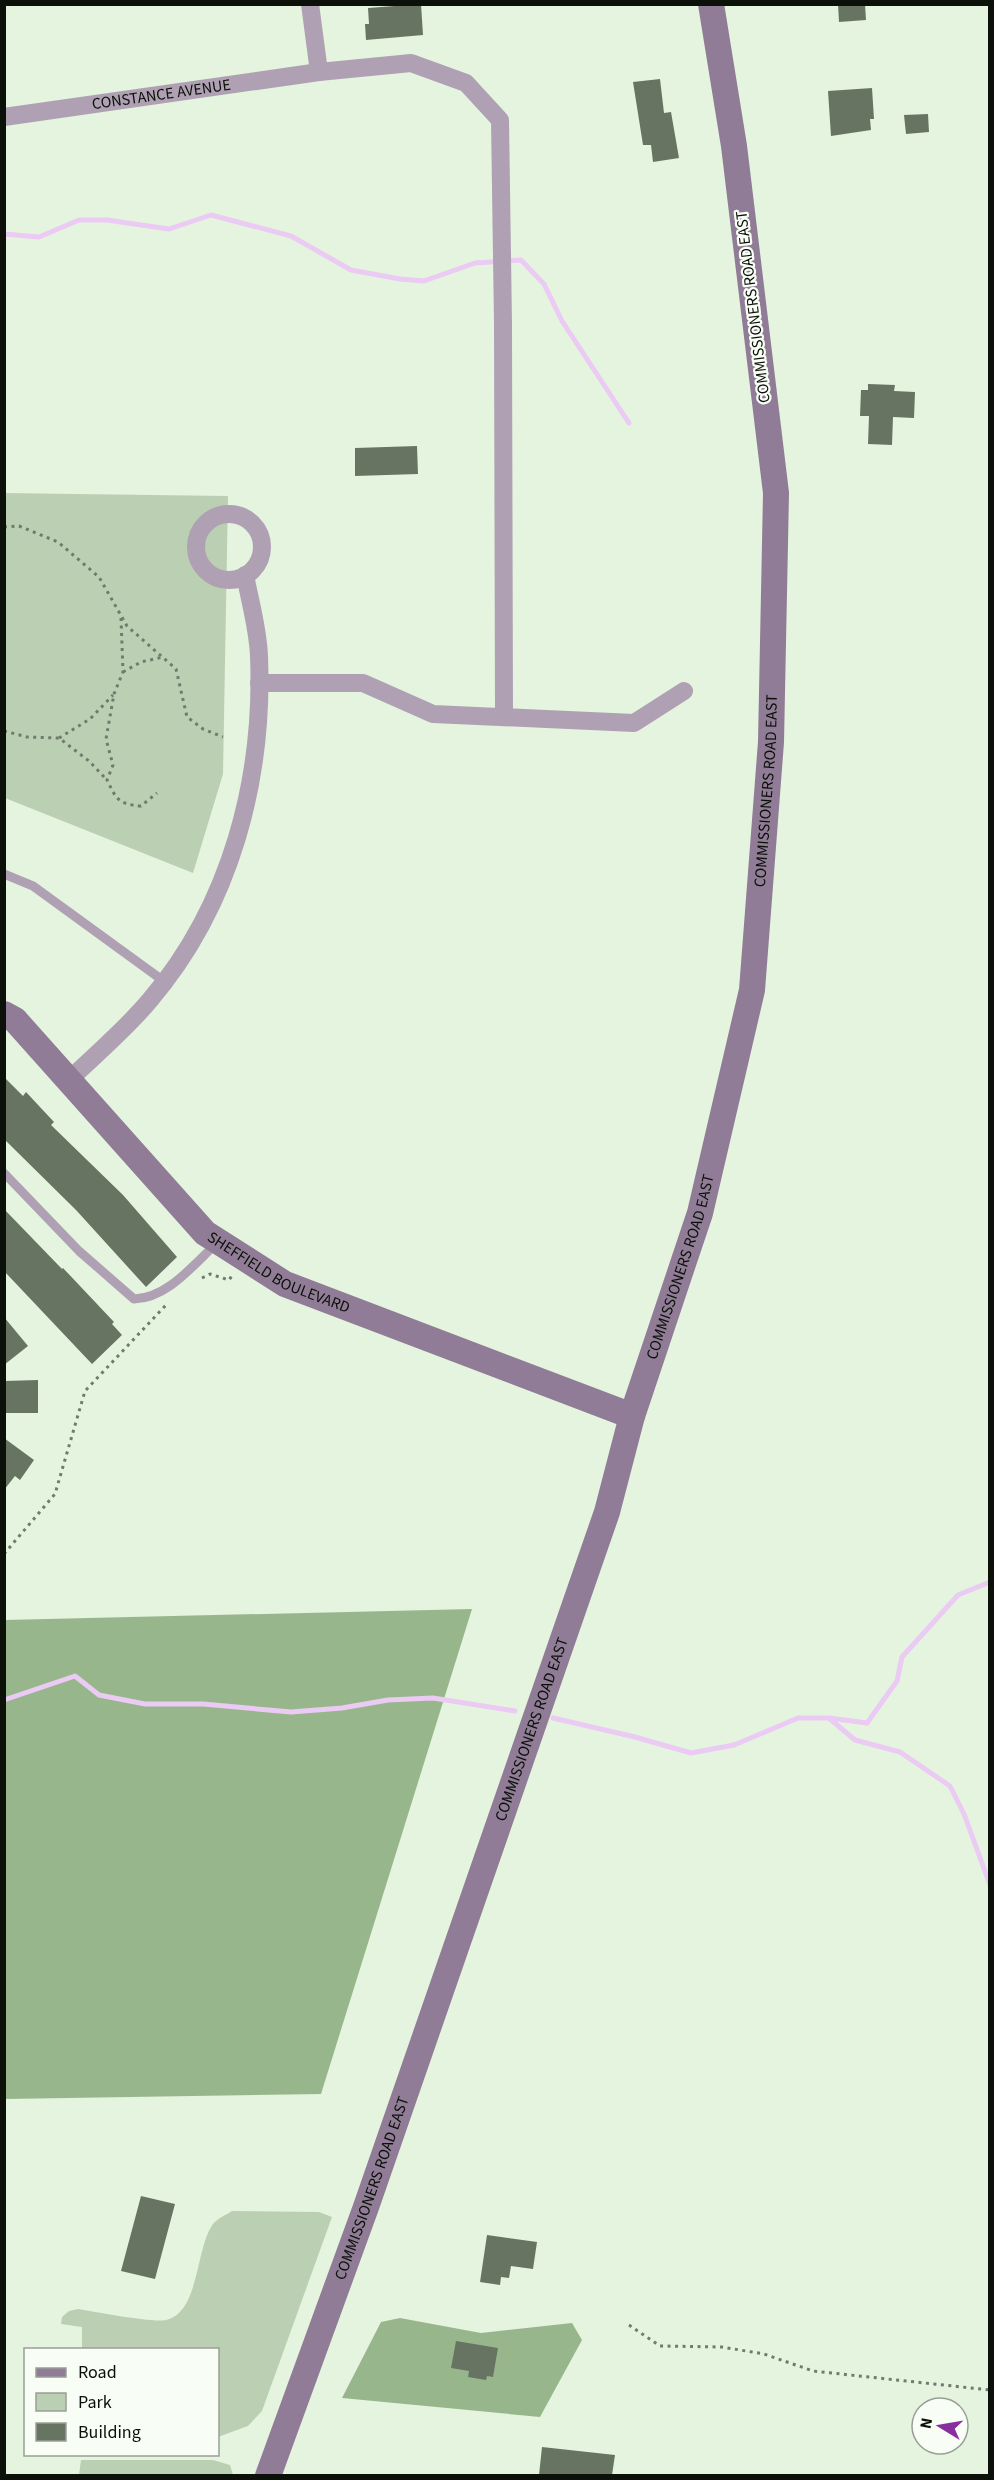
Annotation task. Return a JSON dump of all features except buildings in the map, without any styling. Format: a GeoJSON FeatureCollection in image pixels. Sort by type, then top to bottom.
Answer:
{"type":"FeatureCollection","features":[{"type":"Feature","properties":{"kind":"main road","name":"COMMISSIONERS ROAD EAST"},"geometry":{"type":"LineString","coordinates":[[268,2475],[374,2185],[603,1522],[632,1416],[700,1213],[752,990],[771,742],[776,493],[734,146],[711,4]]}},
{"type":"Feature","properties":{"kind":"main road","name":"SHEFFIELD BOULEVARD"},"geometry":{"type":"LineString","coordinates":[[4,1014],[15,1020],[205,1233],[219,1242],[285,1284],[632,1416]]}},
{"type":"Feature","properties":{"kind":"street"},"geometry":{"type":"LineString","coordinates":[[310,4],[319,72]]}},
{"type":"Feature","properties":{"kind":"street","name":"CONSTANCE AVENUE"},"geometry":{"type":"LineString","coordinates":[[4,117],[319,72],[411,63],[466,83],[500,120],[504,717]]}},
{"type":"Feature","properties":{"kind":"street"},"geometry":{"type":"LineString","coordinates":[[69,1080],[149,1002],[165,982],[206,918],[225,874],[245,813],[257,738],[259,654],[246,575]]}},
{"type":"Feature","properties":{"kind":"street"},"geometry":{"type":"LineString","coordinates":[[259,683],[363,683],[433,714],[634,723],[684,691]]}},
{"type":"Feature","properties":{"kind":"lane"},"geometry":{"type":"LineString","coordinates":[[4,874],[33,886],[165,982]]}},
{"type":"Feature","properties":{"kind":"lane"},"geometry":{"type":"LineString","coordinates":[[4,1173],[79,1251],[134,1299],[146,1299],[161,1293],[219,1242]]}},
{"type":"Feature","properties":{"kind":"path"},"geometry":{"type":"LineString","coordinates":[[4,527],[19,526],[58,542],[99,577],[127,626],[176,669],[188,717],[203,729],[223,736]]}},
{"type":"Feature","properties":{"kind":"path"},"geometry":{"type":"LineString","coordinates":[[107,780],[113,765],[106,739],[114,694],[123,672],[121,615]]}},
{"type":"Feature","properties":{"kind":"path"},"geometry":{"type":"LineString","coordinates":[[123,672],[141,662],[164,657]]}},
{"type":"Feature","properties":{"kind":"path"},"geometry":{"type":"LineString","coordinates":[[4,730],[27,737],[59,738],[90,719],[114,694]]}},
{"type":"Feature","properties":{"kind":"path"},"geometry":{"type":"LineString","coordinates":[[59,738],[89,760],[107,780],[116,799],[126,805],[141,806],[157,793]]}},
{"type":"Feature","properties":{"kind":"path"},"geometry":{"type":"LineString","coordinates":[[200,1279],[210,1274],[229,1280],[244,1258]]}},
{"type":"Feature","properties":{"kind":"path"},"geometry":{"type":"LineString","coordinates":[[4,1554],[55,1494],[85,1391],[173,1298]]}},
{"type":"Feature","properties":{"kind":"path"},"geometry":{"type":"LineString","coordinates":[[629,2325],[660,2346],[722,2347],[764,2354],[813,2371],[990,2390]]}},
{"type":"Feature","properties":{"kind":"green space"},"geometry":{"type":"Polygon","coordinates":[[[4,493],[228,496],[223,774],[193,873],[5,798],[4,493]]]}},
{"type":"Feature","properties":{"kind":"green space"},"geometry":{"type":"Polygon","coordinates":[[[472,1609],[321,2094],[5,2099],[5,1620],[472,1609]]]}},
{"type":"Feature","properties":{"kind":"green space"},"geometry":{"type":"Polygon","coordinates":[[[232,2211],[319,2212],[332,2217],[262,2411],[248,2426],[219,2437],[219,2348],[82,2348],[82,2327],[61,2324],[62,2317],[69,2311],[78,2309],[159,2321],[177,2315],[191,2293],[207,2235],[213,2224],[232,2211]]]}},
{"type":"Feature","properties":{"kind":"green space"},"geometry":{"type":"Polygon","coordinates":[[[400,2318],[481,2333],[572,2323],[582,2340],[540,2417],[342,2398],[381,2322],[400,2318]]]}},
{"type":"Feature","properties":{"kind":"green space"},"geometry":{"type":"Polygon","coordinates":[[[81,2460],[213,2460],[230,2465],[233,2475],[79,2475],[81,2460]]]}},
{"type":"Feature","properties":{"kind":"waterway"},"geometry":{"type":"LineString","coordinates":[[4,234],[39,237],[79,220],[107,220],[169,229],[211,215],[291,236],[351,270],[400,279],[424,281],[475,263],[521,260],[544,284],[562,321],[629,423]]}},
{"type":"Feature","properties":{"kind":"waterway"},"geometry":{"type":"LineString","coordinates":[[553,1718],[691,1753],[734,1745],[798,1718],[829,1718],[867,1723],[897,1681],[902,1657],[958,1595],[990,1582]]}},
{"type":"Feature","properties":{"kind":"waterway"},"geometry":{"type":"LineString","coordinates":[[4,1700],[75,1676],[99,1695],[145,1704],[203,1704],[291,1712],[342,1708],[388,1700],[433,1698],[515,1711]]}},
{"type":"Feature","properties":{"kind":"waterway"},"geometry":{"type":"LineString","coordinates":[[830,1719],[855,1740],[900,1752],[950,1786],[964,1814],[990,1885]]}}]}
